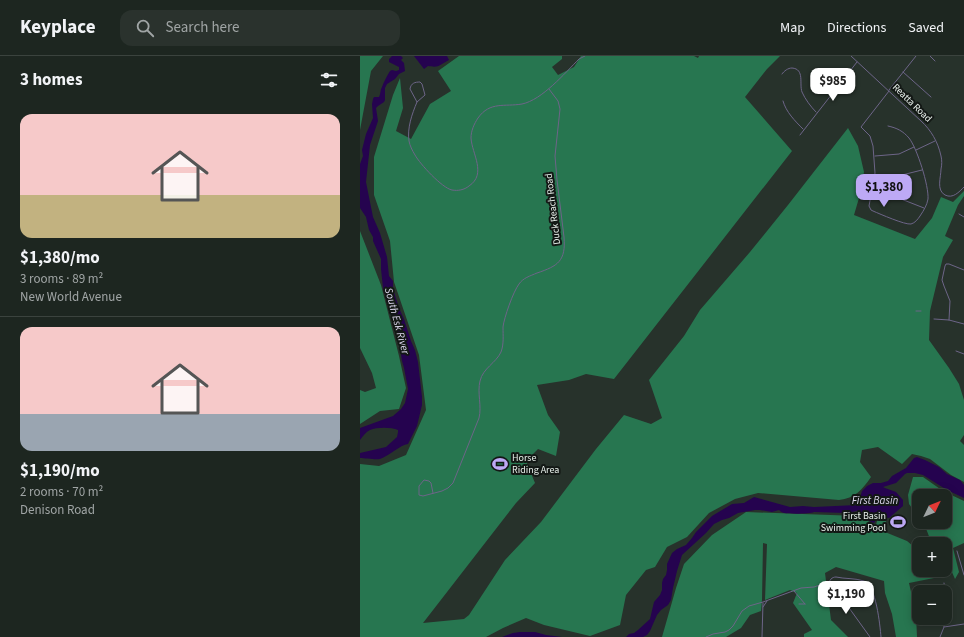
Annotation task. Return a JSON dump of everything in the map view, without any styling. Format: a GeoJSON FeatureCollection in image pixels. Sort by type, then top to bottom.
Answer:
{"type":"FeatureCollection","features":[{"type":"Feature","properties":{"kind":"street"},"geometry":{"type":"LineString","coordinates":[[416,102],[410,89],[413,83],[420,82],[422,84],[424,95],[416,102],[409,129],[409,141],[411,148],[418,159],[441,184],[451,190],[464,189],[474,182],[478,174],[478,166],[471,134],[473,127],[481,115],[490,108],[501,105],[522,104],[538,97],[549,89],[579,59],[585,56]]}},
{"type":"Feature","properties":{"kind":"street","name":"Reatta Road"},"geometry":{"type":"LineString","coordinates":[[851,56],[930,131],[939,150],[942,169],[940,184],[941,190],[944,194],[951,196],[957,194],[964,187]]}},
{"type":"Feature","properties":{"kind":"street"},"geometry":{"type":"LineString","coordinates":[[888,126],[901,131],[914,147],[928,194],[927,201],[917,220],[910,224],[871,210],[870,206],[875,173],[873,146],[867,132],[861,127],[916,56]]}},
{"type":"Feature","properties":{"kind":"street"},"geometry":{"type":"LineString","coordinates":[[930,56],[935,61]]}},
{"type":"Feature","properties":{"kind":"street"},"geometry":{"type":"LineString","coordinates":[[800,135],[857,62]]}},
{"type":"Feature","properties":{"kind":"street"},"geometry":{"type":"LineString","coordinates":[[782,74],[791,68],[799,71],[801,75],[802,93],[816,113]]}},
{"type":"Feature","properties":{"kind":"street"},"geometry":{"type":"LineString","coordinates":[[837,70],[845,77]]}},
{"type":"Feature","properties":{"kind":"street"},"geometry":{"type":"LineString","coordinates":[[903,72],[931,97]]}},
{"type":"Feature","properties":{"kind":"street"},"geometry":{"type":"LineString","coordinates":[[822,84],[832,93]]}},
{"type":"Feature","properties":{"kind":"street","name":"Duck Reach Road"},"geometry":{"type":"LineString","coordinates":[[433,493],[448,488],[452,485],[456,477],[480,414],[478,392],[481,378],[485,370],[497,358],[501,351],[504,322],[517,287],[525,278],[556,265],[564,253],[565,245],[554,156],[560,109],[558,101],[549,89]]}},
{"type":"Feature","properties":{"kind":"street"},"geometry":{"type":"LineString","coordinates":[[783,101],[783,104],[803,130]]}},
{"type":"Feature","properties":{"kind":"street"},"geometry":{"type":"LineString","coordinates":[[915,150],[935,140]]}},
{"type":"Feature","properties":{"kind":"street"},"geometry":{"type":"LineString","coordinates":[[874,156],[899,154],[914,147]]}},
{"type":"Feature","properties":{"kind":"street"},"geometry":{"type":"LineString","coordinates":[[898,176],[922,170]]}},
{"type":"Feature","properties":{"kind":"street"},"geometry":{"type":"LineString","coordinates":[[873,188],[924,208]]}},
{"type":"Feature","properties":{"kind":"street"},"geometry":{"type":"LineString","coordinates":[[958,214],[964,216]]}},
{"type":"Feature","properties":{"kind":"street"},"geometry":{"type":"LineString","coordinates":[[949,320],[950,301],[942,280],[945,265],[949,264],[964,270]]}},
{"type":"Feature","properties":{"kind":"street"},"geometry":{"type":"LineString","coordinates":[[916,311],[921,311]]}},
{"type":"Feature","properties":{"kind":"street"},"geometry":{"type":"LineString","coordinates":[[934,319],[949,320],[964,324]]}},
{"type":"Feature","properties":{"kind":"street"},"geometry":{"type":"LineString","coordinates":[[956,351],[964,354]]}},
{"type":"Feature","properties":{"kind":"street"},"geometry":{"type":"LineString","coordinates":[[424,480],[429,481],[431,483],[433,493],[424,496],[419,495],[418,488],[424,480]]}},
{"type":"Feature","properties":{"kind":"street"},"geometry":{"type":"LineString","coordinates":[[957,551],[964,575]]}},
{"type":"Feature","properties":{"kind":"street"},"geometry":{"type":"LineString","coordinates":[[828,584],[832,578],[836,577],[866,582],[869,584],[877,608],[881,637]]}},
{"type":"Feature","properties":{"kind":"street"},"geometry":{"type":"LineString","coordinates":[[706,637],[729,630],[740,614],[749,606],[801,588],[828,584],[832,585],[870,637]]}},
{"type":"Feature","properties":{"kind":"street"},"geometry":{"type":"LineString","coordinates":[[794,590],[805,604],[799,604]]}},
{"type":"Feature","properties":{"kind":"street"},"geometry":{"type":"LineString","coordinates":[[763,607],[767,600]]}},
{"type":"Feature","properties":{"kind":"street"},"geometry":{"type":"LineString","coordinates":[[762,637],[763,602]]}},
{"type":"Feature","properties":{"kind":"street"},"geometry":{"type":"LineString","coordinates":[[940,637],[944,627],[964,624]]}},
{"type":"Feature","properties":{"kind":"green space"},"geometry":{"type":"Polygon","coordinates":[[[360,56],[383,56],[371,71],[360,130],[360,56]]]}},
{"type":"Feature","properties":{"kind":"green space"},"geometry":{"type":"Polygon","coordinates":[[[459,56],[562,56],[562,59],[552,67],[558,75],[574,67],[581,56],[694,56],[698,58],[699,56],[780,56],[767,69],[745,97],[792,151],[614,379],[586,374],[569,380],[537,385],[548,415],[560,432],[556,456],[538,449],[526,461],[535,483],[516,503],[423,623],[464,619],[469,615],[505,560],[541,522],[596,449],[624,415],[651,424],[662,418],[649,380],[684,336],[700,310],[750,252],[848,128],[858,146],[864,172],[854,215],[915,239],[932,218],[941,197],[953,202],[964,191],[964,196],[958,205],[945,236],[953,240],[943,257],[930,311],[929,340],[959,384],[964,400],[964,435],[960,441],[964,445],[964,482],[951,475],[930,459],[921,456],[912,454],[902,464],[878,447],[862,450],[860,462],[871,477],[858,493],[845,499],[839,500],[758,493],[735,499],[709,513],[687,537],[667,547],[655,567],[646,570],[626,595],[620,625],[590,636],[544,625],[526,618],[486,637],[360,637],[360,464],[379,466],[406,455],[426,410],[419,355],[394,282],[390,241],[374,195],[374,157],[393,95],[400,78],[403,108],[396,131],[411,139],[430,104],[451,91],[438,71],[459,56]]]}},
{"type":"Feature","properties":{"kind":"green space"},"geometry":{"type":"Polygon","coordinates":[[[360,231],[381,285],[406,388],[399,409],[380,411],[360,424],[360,390],[365,392],[376,388],[372,373],[360,348],[360,231]]]}},
{"type":"Feature","properties":{"kind":"green space"},"geometry":{"type":"Polygon","coordinates":[[[913,477],[923,477],[940,489],[912,489],[912,508],[909,504],[908,495],[913,477]]]}},
{"type":"Feature","properties":{"kind":"green space"},"geometry":{"type":"Polygon","coordinates":[[[952,495],[964,501],[964,543],[953,548],[959,572],[955,579],[952,572],[952,537],[929,537],[926,529],[952,529],[952,495]]]}},
{"type":"Feature","properties":{"kind":"green space"},"geometry":{"type":"Polygon","coordinates":[[[746,512],[858,516],[864,514],[870,524],[876,525],[878,517],[886,521],[885,532],[907,541],[912,545],[912,577],[939,577],[909,583],[912,596],[912,625],[916,625],[917,637],[896,637],[892,614],[885,593],[884,581],[836,567],[825,573],[831,620],[848,637],[804,637],[804,634],[812,630],[793,603],[797,593],[790,590],[765,600],[767,544],[763,543],[761,611],[750,615],[741,628],[726,637],[662,637],[684,564],[712,535],[746,512]]]}},
{"type":"Feature","properties":{"kind":"water","name":"South Esk River"},"geometry":{"type":"Polygon","coordinates":[[[392,56],[401,56],[403,58],[401,60],[404,63],[405,71],[387,84],[385,88],[385,100],[376,108],[378,121],[370,145],[366,182],[373,217],[380,233],[387,257],[389,276],[393,281],[393,289],[399,308],[415,350],[418,362],[422,405],[417,426],[408,444],[383,458],[375,459],[360,458],[360,453],[386,447],[397,437],[398,430],[388,428],[373,429],[367,432],[360,440],[360,428],[393,416],[405,403],[408,389],[399,341],[395,330],[394,318],[387,303],[383,288],[381,259],[369,230],[366,217],[360,208],[360,164],[363,156],[362,150],[366,134],[373,118],[373,99],[374,97],[379,97],[381,89],[390,71],[399,70],[399,67],[389,62],[389,59],[392,56]]]}},
{"type":"Feature","properties":{"kind":"water"},"geometry":{"type":"Polygon","coordinates":[[[414,56],[447,56],[449,60],[439,66],[428,66],[424,69],[414,56]]]}},
{"type":"Feature","properties":{"kind":"water","name":"First Basin"},"geometry":{"type":"Polygon","coordinates":[[[917,457],[925,460],[939,467],[947,474],[960,480],[964,485],[964,498],[952,492],[952,489],[945,489],[923,475],[907,473],[896,483],[883,487],[896,492],[903,500],[903,506],[889,518],[877,516],[874,523],[869,521],[866,514],[857,511],[847,513],[814,512],[795,514],[784,513],[779,510],[772,512],[755,510],[738,513],[714,524],[682,555],[671,600],[668,605],[657,615],[647,635],[643,637],[626,637],[638,630],[650,619],[654,602],[662,590],[662,583],[666,575],[667,564],[672,553],[686,545],[696,532],[712,516],[732,504],[744,503],[754,497],[790,507],[857,505],[862,491],[867,486],[873,483],[888,481],[892,476],[906,468],[914,458],[917,457]]]}},
{"type":"Feature","properties":{"kind":"water"},"geometry":{"type":"Polygon","coordinates":[[[520,632],[535,632],[562,637],[502,637],[520,632]]]}},
{"type":"Feature","properties":{"kind":"place","name":"Horse Riding Area"},"geometry":{"type":"Point","coordinates":[500,464]}},
{"type":"Feature","properties":{"kind":"place","name":"First Basin Swimming Pool"},"geometry":{"type":"Point","coordinates":[898,522]}}]}
